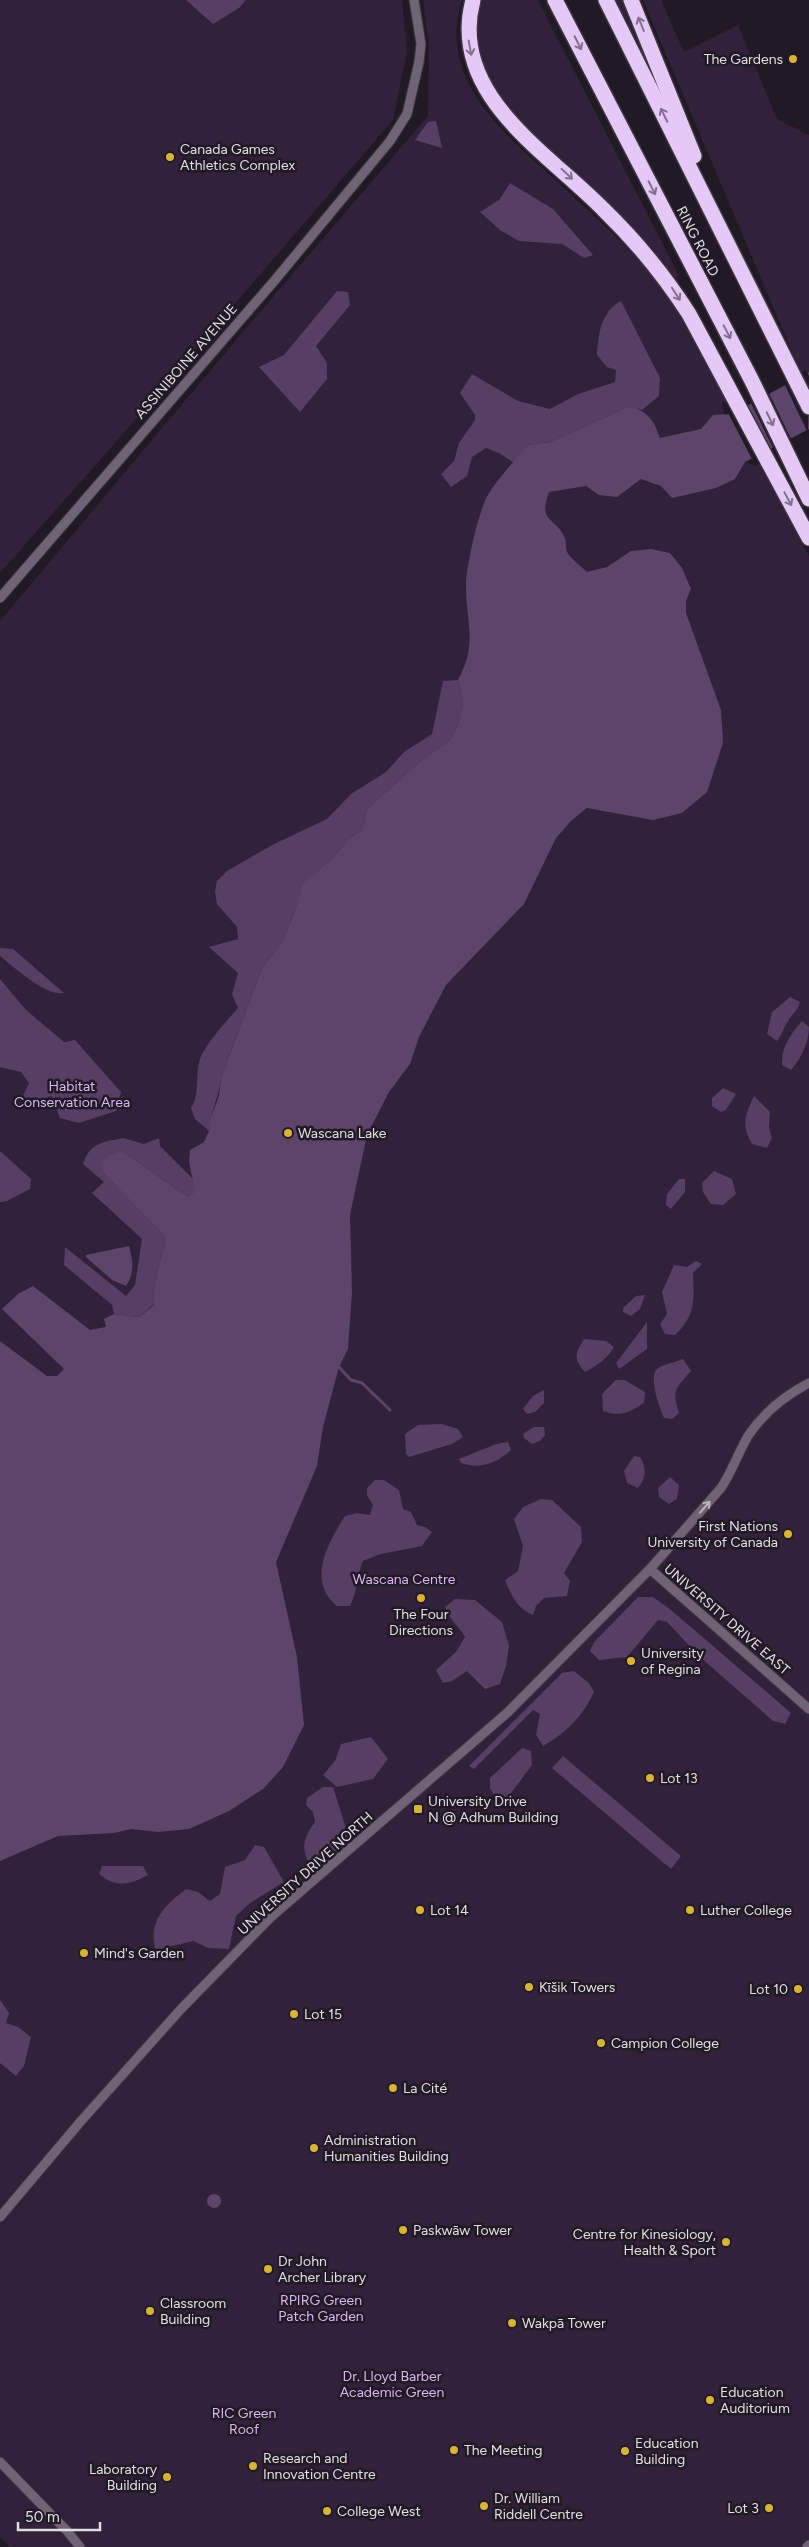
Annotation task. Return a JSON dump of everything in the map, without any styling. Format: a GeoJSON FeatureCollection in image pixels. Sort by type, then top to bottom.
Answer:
{"type":"FeatureCollection","features":[{"type":"Feature","properties":{"kind":"highway"},"geometry":{"type":"LineString","coordinates":[[473,0],[468,32],[469,46],[478,76],[487,92],[517,128],[603,208],[649,258],[689,314],[809,538]]}},
{"type":"Feature","properties":{"kind":"highway","name":"RING ROAD"},"geometry":{"type":"LineString","coordinates":[[555,0],[752,381],[809,499]]}},
{"type":"Feature","properties":{"kind":"highway","name":"RING ROAD"},"geometry":{"type":"LineString","coordinates":[[606,0],[809,407]]}},
{"type":"Feature","properties":{"kind":"highway"},"geometry":{"type":"LineString","coordinates":[[631,0],[740,268]]}},
{"type":"Feature","properties":{"kind":"street","name":"ASSINIBOINE AVENUE"},"geometry":{"type":"LineString","coordinates":[[0,598],[293,259],[390,141],[407,114],[419,62],[421,44],[414,0]]}},
{"type":"Feature","properties":{"kind":"street","name":"UNIVERSITY DRIVE NORTH"},"geometry":{"type":"LineString","coordinates":[[0,2218],[81,2121],[181,2009],[272,1917],[508,1713],[650,1570],[721,1488],[730,1474],[747,1437],[765,1414],[784,1396],[809,1383]]}},
{"type":"Feature","properties":{"kind":"street","name":"UNIVERSITY DRIVE EAST"},"geometry":{"type":"LineString","coordinates":[[650,1570],[809,1709]]}},
{"type":"Feature","properties":{"kind":"street"},"geometry":{"type":"LineString","coordinates":[[0,2462],[68,2532],[80,2547]]}},
{"type":"Feature","properties":{"kind":"green space"},"geometry":{"type":"Polygon","coordinates":[[[0,0],[402,0],[407,51],[393,120],[116,442],[0,573],[0,0]]]}},
{"type":"Feature","properties":{"kind":"green space"},"geometry":{"type":"Polygon","coordinates":[[[186,0],[246,0],[239,8],[213,24],[186,0]]]}},
{"type":"Feature","properties":{"kind":"green space","name":"Wascana Centre"},"geometry":{"type":"Polygon","coordinates":[[[423,0],[462,0],[457,29],[459,57],[468,82],[481,105],[519,147],[625,246],[650,272],[671,299],[729,400],[722,403],[724,414],[745,462],[755,466],[761,463],[809,556],[809,2547],[10,2547],[0,2537],[0,621],[231,346],[428,116],[429,46],[423,0]]]}},
{"type":"Feature","properties":{"kind":"green space"},"geometry":{"type":"Polygon","coordinates":[[[480,0],[538,0],[679,276],[671,280],[602,198],[533,135],[492,88],[480,62],[475,33],[480,0]]]}},
{"type":"Feature","properties":{"kind":"green space"},"geometry":{"type":"Polygon","coordinates":[[[616,0],[625,0],[665,99],[616,0]]]}},
{"type":"Feature","properties":{"kind":"green space"},"geometry":{"type":"Polygon","coordinates":[[[643,0],[661,0],[684,52],[738,25],[777,119],[809,135],[809,372],[802,375],[643,0]]]}},
{"type":"Feature","properties":{"kind":"green space"},"geometry":{"type":"Polygon","coordinates":[[[436,121],[442,148],[415,140],[428,122],[436,121]]]}},
{"type":"Feature","properties":{"kind":"green space"},"geometry":{"type":"Polygon","coordinates":[[[510,183],[553,209],[593,255],[584,258],[562,244],[519,241],[500,230],[480,212],[499,200],[510,183]]]}},
{"type":"Feature","properties":{"kind":"green space"},"geometry":{"type":"Polygon","coordinates":[[[337,291],[348,292],[350,305],[316,346],[327,363],[327,379],[300,412],[259,367],[284,355],[337,291]]]}},
{"type":"Feature","properties":{"kind":"green space"},"geometry":{"type":"Polygon","coordinates":[[[621,301],[660,378],[659,396],[642,410],[630,406],[550,442],[527,445],[514,463],[501,454],[486,448],[472,457],[467,476],[451,487],[441,474],[454,461],[459,443],[475,420],[475,415],[460,393],[472,374],[518,401],[550,409],[578,394],[615,382],[616,370],[607,367],[597,355],[597,347],[605,317],[614,305],[621,301]]]}},
{"type":"Feature","properties":{"kind":"green space"},"geometry":{"type":"Polygon","coordinates":[[[458,680],[463,704],[458,725],[451,739],[418,763],[367,809],[362,830],[347,840],[334,857],[302,886],[295,911],[281,944],[262,968],[221,1078],[209,1131],[195,1119],[191,1108],[196,1097],[200,1059],[211,1040],[238,1008],[232,994],[238,973],[209,947],[238,939],[237,927],[217,904],[215,891],[217,881],[227,871],[274,844],[327,819],[351,794],[386,772],[404,752],[432,734],[443,681],[458,680]]]}},
{"type":"Feature","properties":{"kind":"green space"},"geometry":{"type":"Polygon","coordinates":[[[0,948],[13,949],[64,993],[48,990],[30,980],[0,956],[0,948]]]}},
{"type":"Feature","properties":{"kind":"green space","name":"Habitat Conservation Area"},"geometry":{"type":"Polygon","coordinates":[[[0,979],[25,1009],[64,1042],[75,1040],[121,1092],[116,1111],[79,1123],[60,1118],[51,1096],[32,1103],[22,1098],[29,1083],[21,1072],[0,1067],[0,979]]]}},
{"type":"Feature","properties":{"kind":"green space"},"geometry":{"type":"Polygon","coordinates":[[[790,997],[800,1002],[777,1041],[767,1034],[772,1012],[790,997]]]}},
{"type":"Feature","properties":{"kind":"green space"},"geometry":{"type":"Polygon","coordinates":[[[802,1021],[809,1027],[808,1038],[801,1056],[791,1070],[782,1065],[783,1052],[791,1036],[802,1021]]]}},
{"type":"Feature","properties":{"kind":"green space"},"geometry":{"type":"Polygon","coordinates":[[[723,1088],[736,1094],[726,1110],[721,1112],[712,1106],[712,1098],[723,1088]]]}},
{"type":"Feature","properties":{"kind":"green space"},"geometry":{"type":"Polygon","coordinates":[[[754,1096],[770,1112],[769,1128],[772,1138],[767,1148],[752,1144],[746,1131],[745,1125],[748,1109],[754,1096]]]}},
{"type":"Feature","properties":{"kind":"green space"},"geometry":{"type":"Polygon","coordinates":[[[123,1138],[144,1144],[159,1138],[160,1146],[195,1181],[195,1191],[188,1197],[122,1151],[104,1174],[165,1236],[155,1279],[154,1304],[139,1317],[114,1314],[112,1305],[64,1265],[65,1247],[126,1296],[135,1285],[142,1239],[92,1193],[104,1182],[83,1164],[93,1147],[123,1138]]]}},
{"type":"Feature","properties":{"kind":"green space"},"geometry":{"type":"Polygon","coordinates":[[[0,1151],[31,1179],[30,1189],[7,1201],[0,1202],[0,1151]]]}},
{"type":"Feature","properties":{"kind":"green space"},"geometry":{"type":"Polygon","coordinates":[[[714,1171],[732,1179],[736,1194],[723,1205],[711,1204],[703,1192],[702,1183],[714,1171]]]}},
{"type":"Feature","properties":{"kind":"green space"},"geometry":{"type":"Polygon","coordinates":[[[679,1179],[685,1179],[685,1192],[671,1209],[666,1205],[667,1194],[679,1179]]]}},
{"type":"Feature","properties":{"kind":"green space"},"geometry":{"type":"Polygon","coordinates":[[[696,1261],[702,1264],[693,1273],[693,1299],[690,1314],[682,1328],[675,1335],[665,1334],[660,1324],[667,1314],[662,1292],[674,1265],[687,1267],[696,1261]]]}},
{"type":"Feature","properties":{"kind":"green space"},"geometry":{"type":"Polygon","coordinates":[[[645,1295],[640,1309],[631,1316],[623,1312],[623,1308],[636,1296],[645,1295]]]}},
{"type":"Feature","properties":{"kind":"green space"},"geometry":{"type":"Polygon","coordinates":[[[647,1322],[647,1349],[619,1369],[616,1363],[647,1322]]]}},
{"type":"Feature","properties":{"kind":"green space"},"geometry":{"type":"Polygon","coordinates":[[[584,1339],[606,1341],[614,1347],[601,1362],[585,1372],[577,1360],[577,1352],[584,1339]]]}},
{"type":"Feature","properties":{"kind":"green space"},"geometry":{"type":"Polygon","coordinates":[[[683,1359],[691,1371],[676,1390],[679,1413],[672,1419],[664,1418],[654,1386],[655,1373],[657,1369],[666,1364],[683,1359]]]}},
{"type":"Feature","properties":{"kind":"green space"},"geometry":{"type":"Polygon","coordinates":[[[616,1380],[625,1380],[645,1392],[644,1403],[620,1414],[603,1411],[602,1394],[616,1380]]]}},
{"type":"Feature","properties":{"kind":"green space"},"geometry":{"type":"Polygon","coordinates":[[[544,1390],[544,1403],[535,1412],[527,1414],[523,1409],[533,1396],[544,1390]]]}},
{"type":"Feature","properties":{"kind":"green space"},"geometry":{"type":"Polygon","coordinates":[[[442,1424],[458,1429],[463,1437],[452,1444],[409,1457],[406,1454],[405,1434],[418,1425],[442,1424]]]}},
{"type":"Feature","properties":{"kind":"green space"},"geometry":{"type":"Polygon","coordinates":[[[534,1427],[544,1427],[545,1435],[540,1441],[532,1444],[524,1438],[523,1434],[534,1427]]]}},
{"type":"Feature","properties":{"kind":"green space"},"geometry":{"type":"Polygon","coordinates":[[[508,1442],[511,1450],[494,1462],[475,1466],[461,1463],[459,1459],[496,1444],[508,1442]]]}},
{"type":"Feature","properties":{"kind":"green space"},"geometry":{"type":"Polygon","coordinates":[[[634,1456],[640,1457],[645,1469],[643,1480],[638,1488],[627,1483],[624,1471],[634,1456]]]}},
{"type":"Feature","properties":{"kind":"green space"},"geometry":{"type":"Polygon","coordinates":[[[670,1477],[679,1485],[677,1499],[669,1504],[659,1497],[658,1488],[670,1477]]]}},
{"type":"Feature","properties":{"kind":"green space"},"geometry":{"type":"Polygon","coordinates":[[[375,1480],[384,1480],[399,1490],[403,1509],[411,1512],[417,1525],[425,1527],[432,1532],[422,1546],[381,1554],[363,1561],[350,1606],[337,1606],[328,1596],[323,1585],[321,1574],[323,1562],[332,1538],[345,1516],[357,1513],[370,1515],[373,1505],[367,1495],[367,1488],[375,1480]]]}},
{"type":"Feature","properties":{"kind":"green space"},"geometry":{"type":"Polygon","coordinates":[[[541,1499],[552,1500],[581,1527],[582,1542],[564,1573],[570,1581],[567,1596],[544,1598],[536,1606],[533,1615],[522,1609],[515,1601],[505,1580],[518,1571],[523,1546],[514,1519],[523,1507],[541,1499]]]}},
{"type":"Feature","properties":{"kind":"green space"},"geometry":{"type":"Polygon","coordinates":[[[638,1597],[653,1597],[671,1610],[791,1713],[785,1724],[773,1721],[700,1657],[667,1622],[658,1620],[627,1657],[599,1660],[590,1651],[594,1642],[638,1597]]]}},
{"type":"Feature","properties":{"kind":"green space"},"geometry":{"type":"Polygon","coordinates":[[[455,1599],[475,1600],[502,1622],[509,1646],[506,1666],[500,1684],[485,1689],[467,1671],[452,1681],[443,1683],[436,1670],[456,1652],[465,1637],[445,1607],[455,1599]]]}},
{"type":"Feature","properties":{"kind":"green space"},"geometry":{"type":"Polygon","coordinates":[[[574,1671],[589,1683],[594,1692],[585,1709],[566,1730],[543,1746],[536,1735],[540,1714],[533,1710],[474,1769],[469,1766],[562,1673],[574,1671]]]}},
{"type":"Feature","properties":{"kind":"green space"},"geometry":{"type":"Polygon","coordinates":[[[371,1737],[388,1759],[373,1779],[337,1787],[323,1775],[335,1761],[341,1744],[371,1737]]]}},
{"type":"Feature","properties":{"kind":"green space"},"geometry":{"type":"Polygon","coordinates":[[[522,1748],[531,1751],[532,1765],[506,1800],[495,1797],[490,1788],[490,1778],[522,1748]]]}},
{"type":"Feature","properties":{"kind":"green space"},"geometry":{"type":"Polygon","coordinates":[[[563,1756],[681,1856],[671,1869],[552,1768],[563,1756]]]}},
{"type":"Feature","properties":{"kind":"green space"},"geometry":{"type":"Polygon","coordinates":[[[323,1787],[333,1787],[345,1825],[347,1843],[336,1852],[309,1863],[304,1846],[315,1822],[313,1812],[306,1805],[307,1798],[323,1787]]]}},
{"type":"Feature","properties":{"kind":"green space"},"geometry":{"type":"Polygon","coordinates":[[[255,1845],[264,1847],[284,1882],[250,1903],[236,1916],[229,1949],[208,1948],[193,1941],[156,1950],[154,1931],[156,1923],[171,1901],[186,1889],[198,1892],[210,1901],[220,1894],[225,1867],[245,1860],[255,1845]]]}},
{"type":"Feature","properties":{"kind":"green space"},"geometry":{"type":"Polygon","coordinates":[[[102,1866],[143,1866],[148,1875],[129,1883],[117,1883],[99,1874],[102,1866]]]}},
{"type":"Feature","properties":{"kind":"green space"},"geometry":{"type":"Polygon","coordinates":[[[0,2000],[9,2013],[6,2023],[18,2027],[31,2037],[24,2066],[16,2076],[0,2063],[0,2000]]]}},
{"type":"Feature","properties":{"kind":"shaded area","name":"Wascana Lake"},"geometry":{"type":"Polygon","coordinates":[[[809,372],[809,429],[745,462],[735,479],[716,488],[672,498],[661,486],[641,479],[617,497],[599,495],[586,486],[549,492],[545,509],[546,514],[564,536],[566,550],[569,555],[587,572],[607,567],[631,551],[651,549],[670,553],[682,568],[691,589],[686,601],[686,613],[721,710],[723,743],[707,792],[682,813],[653,820],[587,808],[571,821],[556,838],[524,904],[446,985],[419,1037],[410,1064],[389,1092],[367,1135],[350,1215],[352,1292],[348,1349],[339,1367],[323,1427],[317,1466],[276,1562],[297,1657],[304,1725],[283,1767],[263,1789],[229,1811],[189,1829],[158,1832],[131,1829],[114,1833],[58,1836],[0,1861],[0,1341],[47,1376],[57,1376],[64,1369],[2,1309],[18,1294],[33,1286],[90,1330],[106,1327],[104,1319],[114,1314],[139,1317],[154,1305],[155,1279],[165,1236],[104,1174],[102,1163],[110,1155],[122,1151],[188,1197],[195,1191],[189,1162],[190,1150],[204,1142],[209,1131],[210,1120],[219,1096],[221,1078],[262,968],[281,944],[295,911],[302,885],[334,857],[347,840],[362,830],[367,809],[418,763],[451,739],[458,725],[463,704],[458,680],[468,654],[470,631],[466,582],[474,536],[481,511],[489,493],[527,445],[550,442],[630,406],[650,418],[660,438],[701,429],[713,415],[732,414],[809,372]]]}},
{"type":"Feature","properties":{"kind":"shaded area"},"geometry":{"type":"Polygon","coordinates":[[[129,1246],[132,1267],[131,1276],[126,1286],[112,1280],[86,1257],[86,1255],[129,1246]]]}},
{"type":"Feature","properties":{"kind":"shaded area"},"geometry":{"type":"Polygon","coordinates":[[[211,2194],[217,2194],[221,2201],[217,2208],[211,2208],[207,2204],[207,2198],[211,2194]]]}},
{"type":"Feature","properties":{"kind":"pier"},"geometry":{"type":"Polygon","coordinates":[[[806,370],[809,376],[808,433],[784,383],[806,370]]]}},
{"type":"Feature","properties":{"kind":"pier"},"geometry":{"type":"Polygon","coordinates":[[[768,391],[792,441],[774,450],[750,401],[768,391]]]}},
{"type":"Feature","properties":{"kind":"pier"},"geometry":{"type":"Polygon","coordinates":[[[746,403],[772,451],[753,461],[727,411],[746,403]]]}},
{"type":"Feature","properties":{"kind":"waterway"},"geometry":{"type":"LineString","coordinates":[[339,1367],[351,1380],[362,1383],[390,1410]]}},
{"type":"Feature","properties":{"kind":"place","name":"The Gardens"},"geometry":{"type":"Point","coordinates":[793,59]}},
{"type":"Feature","properties":{"kind":"place","name":"Canada Games Athletics Complex"},"geometry":{"type":"Point","coordinates":[170,157]}},
{"type":"Feature","properties":{"kind":"place","name":"Wascana Lake"},"geometry":{"type":"Point","coordinates":[288,1133]}},
{"type":"Feature","properties":{"kind":"place","name":"First Nations University of Canada"},"geometry":{"type":"Point","coordinates":[788,1534]}},
{"type":"Feature","properties":{"kind":"place","name":"The Four Directions"},"geometry":{"type":"Point","coordinates":[421,1598]}},
{"type":"Feature","properties":{"kind":"place","name":"University of Regina"},"geometry":{"type":"Point","coordinates":[631,1661]}},
{"type":"Feature","properties":{"kind":"place","name":"Lot 13"},"geometry":{"type":"Point","coordinates":[650,1778]}},
{"type":"Feature","properties":{"kind":"place","name":"University Drive N @ Adhum Building"},"geometry":{"type":"Point","coordinates":[418,1809]}},
{"type":"Feature","properties":{"kind":"place","name":"Lot 14"},"geometry":{"type":"Point","coordinates":[420,1910]}},
{"type":"Feature","properties":{"kind":"place","name":"Luther College"},"geometry":{"type":"Point","coordinates":[690,1910]}},
{"type":"Feature","properties":{"kind":"place","name":"Mind's Garden"},"geometry":{"type":"Point","coordinates":[84,1953]}},
{"type":"Feature","properties":{"kind":"place","name":"Kīšik Towers"},"geometry":{"type":"Point","coordinates":[529,1987]}},
{"type":"Feature","properties":{"kind":"place","name":"Lot 10"},"geometry":{"type":"Point","coordinates":[798,1989]}},
{"type":"Feature","properties":{"kind":"place","name":"Lot 15"},"geometry":{"type":"Point","coordinates":[294,2014]}},
{"type":"Feature","properties":{"kind":"place","name":"Campion College"},"geometry":{"type":"Point","coordinates":[601,2043]}},
{"type":"Feature","properties":{"kind":"place","name":"La Cité"},"geometry":{"type":"Point","coordinates":[393,2088]}},
{"type":"Feature","properties":{"kind":"place","name":"Administration Humanities Building"},"geometry":{"type":"Point","coordinates":[314,2148]}},
{"type":"Feature","properties":{"kind":"place","name":"Paskwāw Tower"},"geometry":{"type":"Point","coordinates":[403,2230]}},
{"type":"Feature","properties":{"kind":"place","name":"Centre for Kinesiology, Health & Sport"},"geometry":{"type":"Point","coordinates":[726,2242]}},
{"type":"Feature","properties":{"kind":"place","name":"Dr John Archer Library"},"geometry":{"type":"Point","coordinates":[268,2269]}},
{"type":"Feature","properties":{"kind":"place","name":"Classroom Building"},"geometry":{"type":"Point","coordinates":[150,2311]}},
{"type":"Feature","properties":{"kind":"place","name":"Wakpā Tower"},"geometry":{"type":"Point","coordinates":[512,2323]}},
{"type":"Feature","properties":{"kind":"place","name":"Education Auditorium"},"geometry":{"type":"Point","coordinates":[710,2400]}},
{"type":"Feature","properties":{"kind":"place","name":"The Meeting"},"geometry":{"type":"Point","coordinates":[454,2450]}},
{"type":"Feature","properties":{"kind":"place","name":"Education Building"},"geometry":{"type":"Point","coordinates":[625,2451]}},
{"type":"Feature","properties":{"kind":"place","name":"Research and Innovation Centre"},"geometry":{"type":"Point","coordinates":[253,2466]}},
{"type":"Feature","properties":{"kind":"place","name":"Laboratory Building"},"geometry":{"type":"Point","coordinates":[167,2477]}},
{"type":"Feature","properties":{"kind":"place","name":"Dr. William Riddell Centre"},"geometry":{"type":"Point","coordinates":[484,2506]}},
{"type":"Feature","properties":{"kind":"place","name":"Lot 3"},"geometry":{"type":"Point","coordinates":[769,2508]}},
{"type":"Feature","properties":{"kind":"place","name":"College West"},"geometry":{"type":"Point","coordinates":[327,2511]}},
{"type":"Feature","properties":{"kind":"park label","name":"RPIRG Green Patch Garden"},"geometry":{"type":"Point","coordinates":[321,2308]}},
{"type":"Feature","properties":{"kind":"park label","name":"Dr. Lloyd Barber Academic Green"},"geometry":{"type":"Point","coordinates":[392,2384]}},
{"type":"Feature","properties":{"kind":"park label","name":"RIC Green Roof"},"geometry":{"type":"Point","coordinates":[244,2422]}}]}
